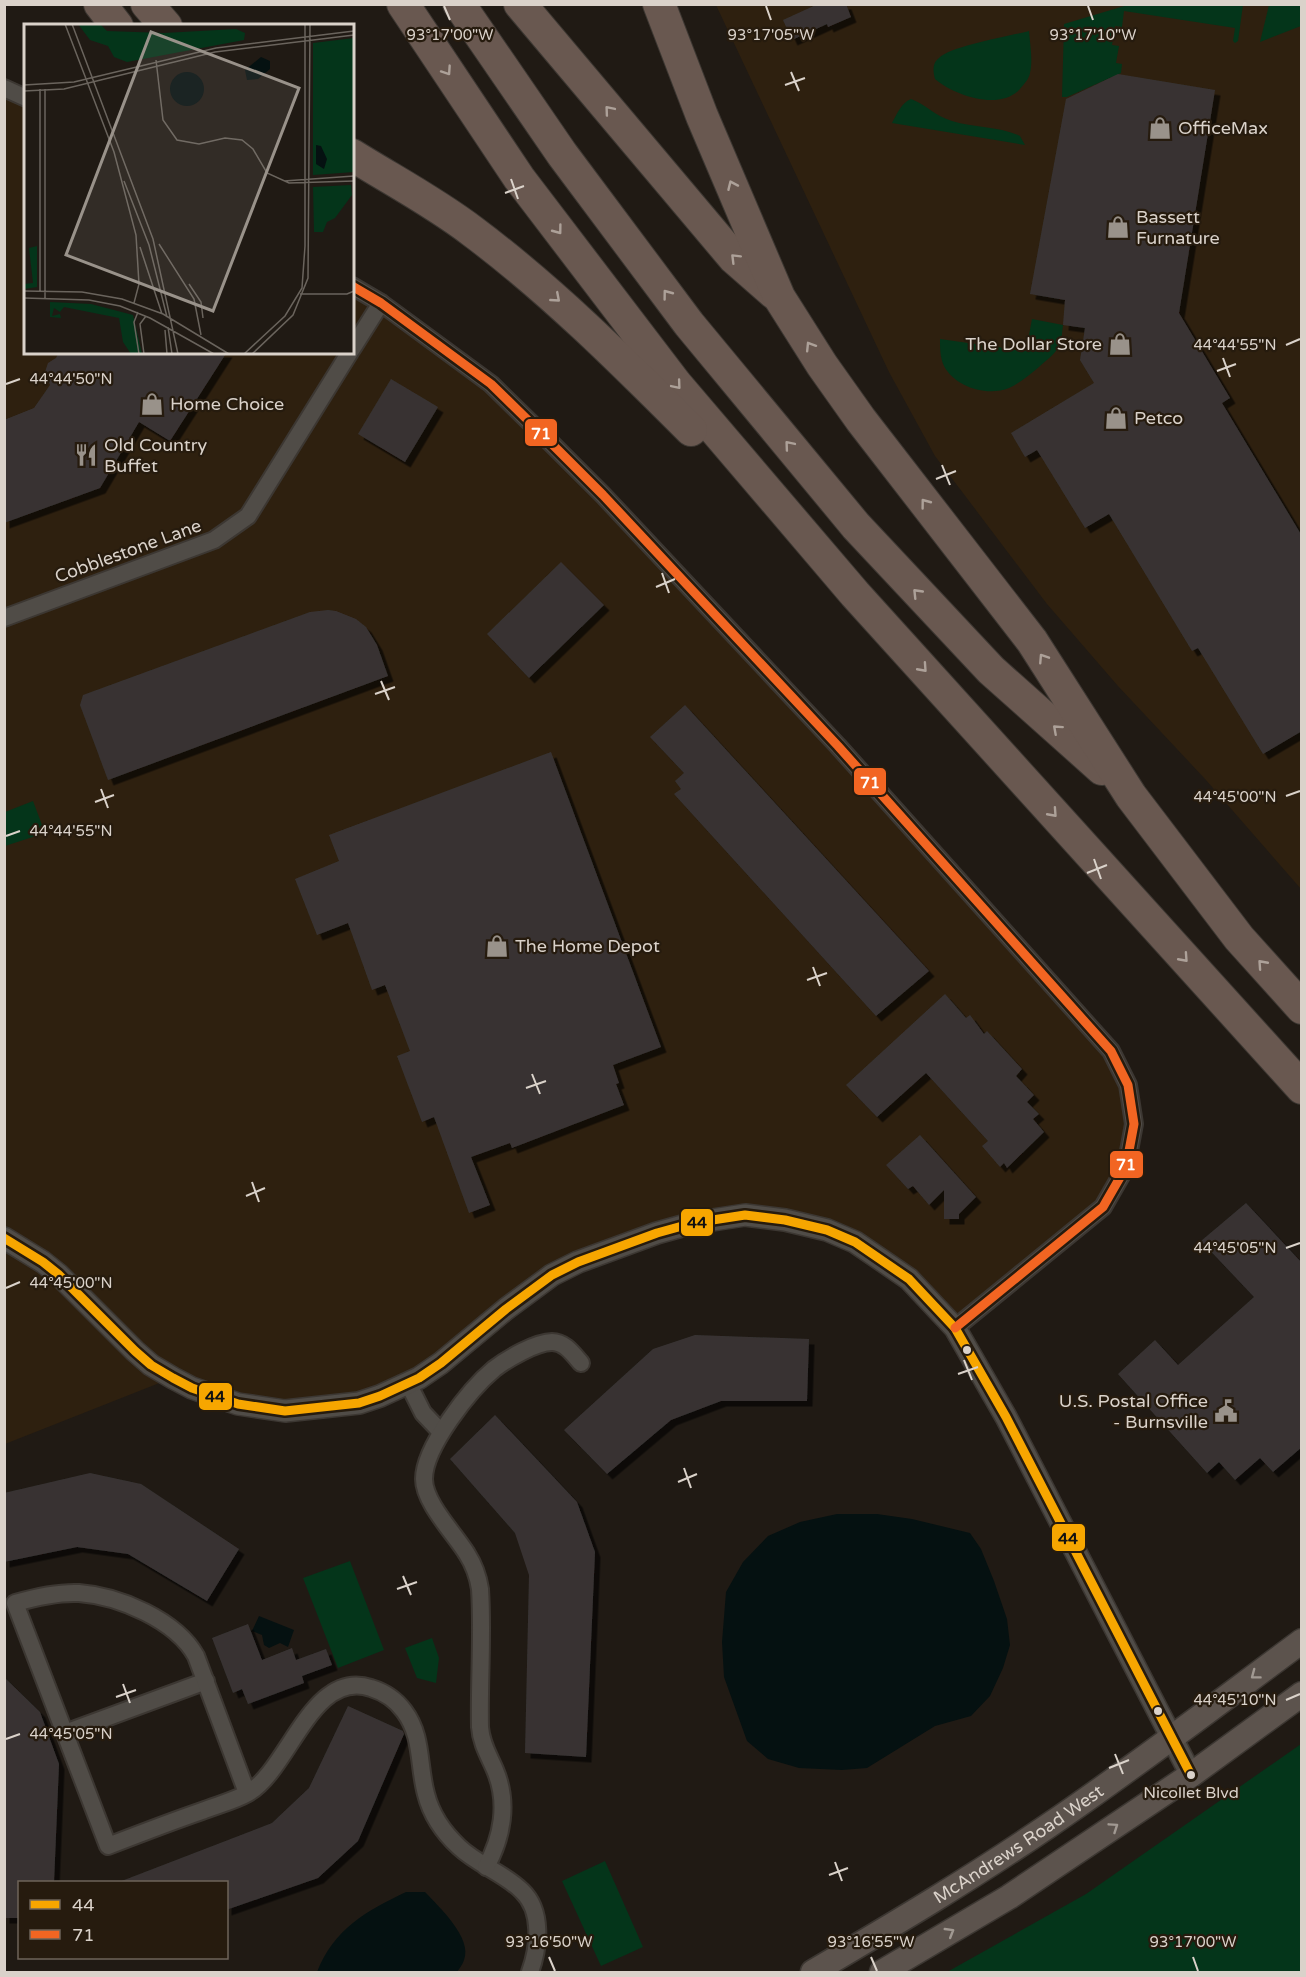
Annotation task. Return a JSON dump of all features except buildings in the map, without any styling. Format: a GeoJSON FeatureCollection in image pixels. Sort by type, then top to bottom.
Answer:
{"type":"FeatureCollection","features":[{"type":"Feature","properties":{"kind":"highway"},"geometry":{"type":"LineString","coordinates":[[100,4],[115,24]]}},
{"type":"Feature","properties":{"kind":"highway"},"geometry":{"type":"LineString","coordinates":[[147,4],[164,24]]}},
{"type":"Feature","properties":{"kind":"highway"},"geometry":{"type":"LineString","coordinates":[[403,4],[519,178],[676,384],[855,594],[1302,1089]]}},
{"type":"Feature","properties":{"kind":"highway"},"geometry":{"type":"LineString","coordinates":[[459,4],[562,154],[689,324],[856,525],[991,670],[1131,796]]}},
{"type":"Feature","properties":{"kind":"highway"},"geometry":{"type":"LineString","coordinates":[[520,4],[734,258],[779,297]]}},
{"type":"Feature","properties":{"kind":"highway"},"geometry":{"type":"LineString","coordinates":[[659,4],[702,116],[779,297],[822,365],[861,420],[1032,641],[1131,796],[1239,938],[1302,1008]]}},
{"type":"Feature","properties":{"kind":"highway"},"geometry":{"type":"LineString","coordinates":[[354,156],[441,209],[521,269],[590,330],[855,594]]}},
{"type":"Feature","properties":{"kind":"highway"},"geometry":{"type":"LineString","coordinates":[[354,181],[434,221],[521,269]]}},
{"type":"Feature","properties":{"kind":"main road","name":"McAndrews Road West"},"geometry":{"type":"LineString","coordinates":[[813,1972],[949,1892],[1049,1825],[1302,1641]]}},
{"type":"Feature","properties":{"kind":"main road","name":"McAndrews Road West"},"geometry":{"type":"LineString","coordinates":[[882,1972],[1009,1897],[1191,1775],[1302,1694]]}},
{"type":"Feature","properties":{"kind":"street"},"geometry":{"type":"LineString","coordinates":[[4,88],[24,97]]}},
{"type":"Feature","properties":{"kind":"street"},"geometry":{"type":"LineString","coordinates":[[354,287],[381,303],[491,384],[603,495],[838,746],[1111,1051],[1128,1085],[1134,1124],[1126,1167],[1103,1207],[955,1328]]}},
{"type":"Feature","properties":{"kind":"street","name":"Cobblestone Lane"},"geometry":{"type":"LineString","coordinates":[[354,346],[381,303]]}},
{"type":"Feature","properties":{"kind":"street","name":"Cobblestone Lane"},"geometry":{"type":"LineString","coordinates":[[4,618],[214,540],[248,516],[349,354]]}},
{"type":"Feature","properties":{"kind":"street"},"geometry":{"type":"LineString","coordinates":[[4,1238],[58,1274],[117,1335],[151,1365],[182,1383],[217,1398],[238,1404],[285,1411],[359,1403],[408,1383],[441,1364],[552,1275],[569,1266],[657,1233],[693,1223],[745,1215],[785,1220],[827,1230],[855,1242],[909,1279],[955,1328],[1006,1417],[1191,1775]]}},
{"type":"Feature","properties":{"kind":"street"},"geometry":{"type":"LineString","coordinates":[[486,1867],[500,1837],[502,1794],[481,1736],[481,1600],[478,1579],[468,1556],[430,1500],[424,1481],[427,1462],[441,1432],[460,1407],[494,1370],[527,1350],[553,1342],[567,1348],[581,1363]]}},
{"type":"Feature","properties":{"kind":"street"},"geometry":{"type":"LineString","coordinates":[[408,1383],[423,1413],[441,1432]]}},
{"type":"Feature","properties":{"kind":"street"},"geometry":{"type":"LineString","coordinates":[[247,1793],[196,1656],[181,1635],[152,1616],[102,1596],[69,1593],[47,1595],[15,1603],[108,1846],[247,1793],[273,1770],[297,1733],[322,1701],[342,1687],[362,1685],[397,1702],[411,1723],[419,1743],[425,1792],[435,1816],[453,1842],[465,1853],[523,1892],[533,1908],[538,1937],[530,1972]]}},
{"type":"Feature","properties":{"kind":"street"},"geometry":{"type":"LineString","coordinates":[[65,1733],[206,1681]]}},
{"type":"Feature","properties":{"kind":"shaded area"},"geometry":{"type":"Polygon","coordinates":[[[716,5],[1301,5],[1301,889],[1047,604],[935,456],[889,372],[716,5]]]}},
{"type":"Feature","properties":{"kind":"shaded area"},"geometry":{"type":"Polygon","coordinates":[[[4,88],[24,98],[24,354],[354,354],[354,287],[491,384],[1111,1051],[1134,1124],[1103,1207],[955,1328],[855,1242],[745,1215],[604,1252],[419,1378],[285,1411],[172,1378],[5,1444],[4,88]]]}},
{"type":"Feature","properties":{"kind":"shaded area"},"geometry":{"type":"Polygon","coordinates":[[[837,1514],[877,1514],[912,1519],[970,1533],[981,1549],[994,1581],[1007,1619],[1010,1645],[1003,1668],[990,1696],[971,1716],[935,1726],[867,1768],[842,1770],[799,1768],[768,1759],[747,1741],[724,1677],[722,1642],[726,1592],[743,1562],[768,1536],[800,1522],[837,1514]]]}},
{"type":"Feature","properties":{"kind":"shaded area"},"geometry":{"type":"Polygon","coordinates":[[[259,1616],[294,1630],[288,1647],[280,1643],[269,1648],[264,1645],[262,1635],[252,1631],[259,1616]]]}},
{"type":"Feature","properties":{"kind":"shaded area"},"geometry":{"type":"Polygon","coordinates":[[[406,1892],[425,1892],[453,1923],[464,1942],[465,1951],[463,1962],[457,1972],[317,1972],[332,1944],[353,1923],[378,1906],[406,1892]]]}},
{"type":"Feature","properties":{"kind":"green space"},"geometry":{"type":"Polygon","coordinates":[[[1131,4],[1243,5],[1238,41],[1235,43],[1233,41],[1235,28],[1124,11],[1122,27],[1115,26],[1112,45],[1119,46],[1116,63],[1122,64],[1121,73],[1067,97],[1062,97],[1064,24],[1131,4]]]}},
{"type":"Feature","properties":{"kind":"green space"},"geometry":{"type":"Polygon","coordinates":[[[1269,5],[1301,5],[1301,26],[1260,42],[1269,5]]]}},
{"type":"Feature","properties":{"kind":"green space"},"geometry":{"type":"Polygon","coordinates":[[[1029,31],[1031,68],[1026,81],[1011,96],[990,100],[978,99],[954,91],[935,79],[935,62],[955,49],[1029,31]]]}},
{"type":"Feature","properties":{"kind":"green space"},"geometry":{"type":"Polygon","coordinates":[[[911,99],[952,121],[1004,130],[1020,136],[1025,145],[892,123],[902,106],[911,99]]]}},
{"type":"Feature","properties":{"kind":"green space"},"geometry":{"type":"Polygon","coordinates":[[[1032,319],[1063,325],[1060,342],[1056,351],[1049,358],[1013,386],[1000,391],[982,391],[956,380],[944,366],[940,339],[1026,351],[1032,319]]]}},
{"type":"Feature","properties":{"kind":"green space"},"geometry":{"type":"Polygon","coordinates":[[[33,801],[45,833],[5,846],[5,812],[33,801]]]}},
{"type":"Feature","properties":{"kind":"green space"},"geometry":{"type":"Polygon","coordinates":[[[350,1561],[384,1650],[338,1668],[303,1578],[350,1561]]]}},
{"type":"Feature","properties":{"kind":"green space"},"geometry":{"type":"Polygon","coordinates":[[[432,1638],[439,1658],[436,1683],[417,1678],[405,1648],[432,1638]]]}},
{"type":"Feature","properties":{"kind":"green space"},"geometry":{"type":"Polygon","coordinates":[[[1301,1744],[1301,1972],[947,1972],[1086,1894],[1301,1744]]]}},
{"type":"Feature","properties":{"kind":"green space"},"geometry":{"type":"Polygon","coordinates":[[[605,1861],[643,1947],[601,1966],[562,1881],[605,1861]]]}},
{"type":"Feature","properties":{"kind":"transit line","name":"71"},"geometry":{"type":"LineString","coordinates":[[354,287],[381,303],[491,384],[603,495],[838,746],[1111,1051],[1128,1085],[1134,1124],[1126,1167],[1103,1207],[955,1328]]}},
{"type":"Feature","properties":{"kind":"transit line","name":"44"},"geometry":{"type":"LineString","coordinates":[[4,1238],[58,1274],[151,1365],[192,1388],[238,1404],[285,1411],[359,1403],[419,1378],[552,1275],[578,1262],[657,1233],[693,1223],[745,1215],[785,1220],[827,1230],[855,1242],[909,1279],[955,1328],[1006,1417],[1191,1775]]}},
{"type":"Feature","properties":{"kind":"place","name":"OfficeMax"},"geometry":{"type":"Point","coordinates":[1160,128]}},
{"type":"Feature","properties":{"kind":"place","name":"Bassett Furnature"},"geometry":{"type":"Point","coordinates":[1118,227]}},
{"type":"Feature","properties":{"kind":"place","name":"The Dollar Store"},"geometry":{"type":"Point","coordinates":[1120,344]}},
{"type":"Feature","properties":{"kind":"place","name":"Home Choice"},"geometry":{"type":"Point","coordinates":[152,404]}},
{"type":"Feature","properties":{"kind":"place","name":"Petco"},"geometry":{"type":"Point","coordinates":[1116,418]}},
{"type":"Feature","properties":{"kind":"place","name":"Old Country Buffet"},"geometry":{"type":"Point","coordinates":[86,455]}},
{"type":"Feature","properties":{"kind":"place","name":"The Home Depot"},"geometry":{"type":"Point","coordinates":[497,946]}},
{"type":"Feature","properties":{"kind":"place","name":"U.S. Postal Office - Burnsville"},"geometry":{"type":"Point","coordinates":[1226,1411]}},
{"type":"Feature","properties":{"kind":"place","name":"Nicollet Blvd"},"geometry":{"type":"Point","coordinates":[1191,1775]}}]}
